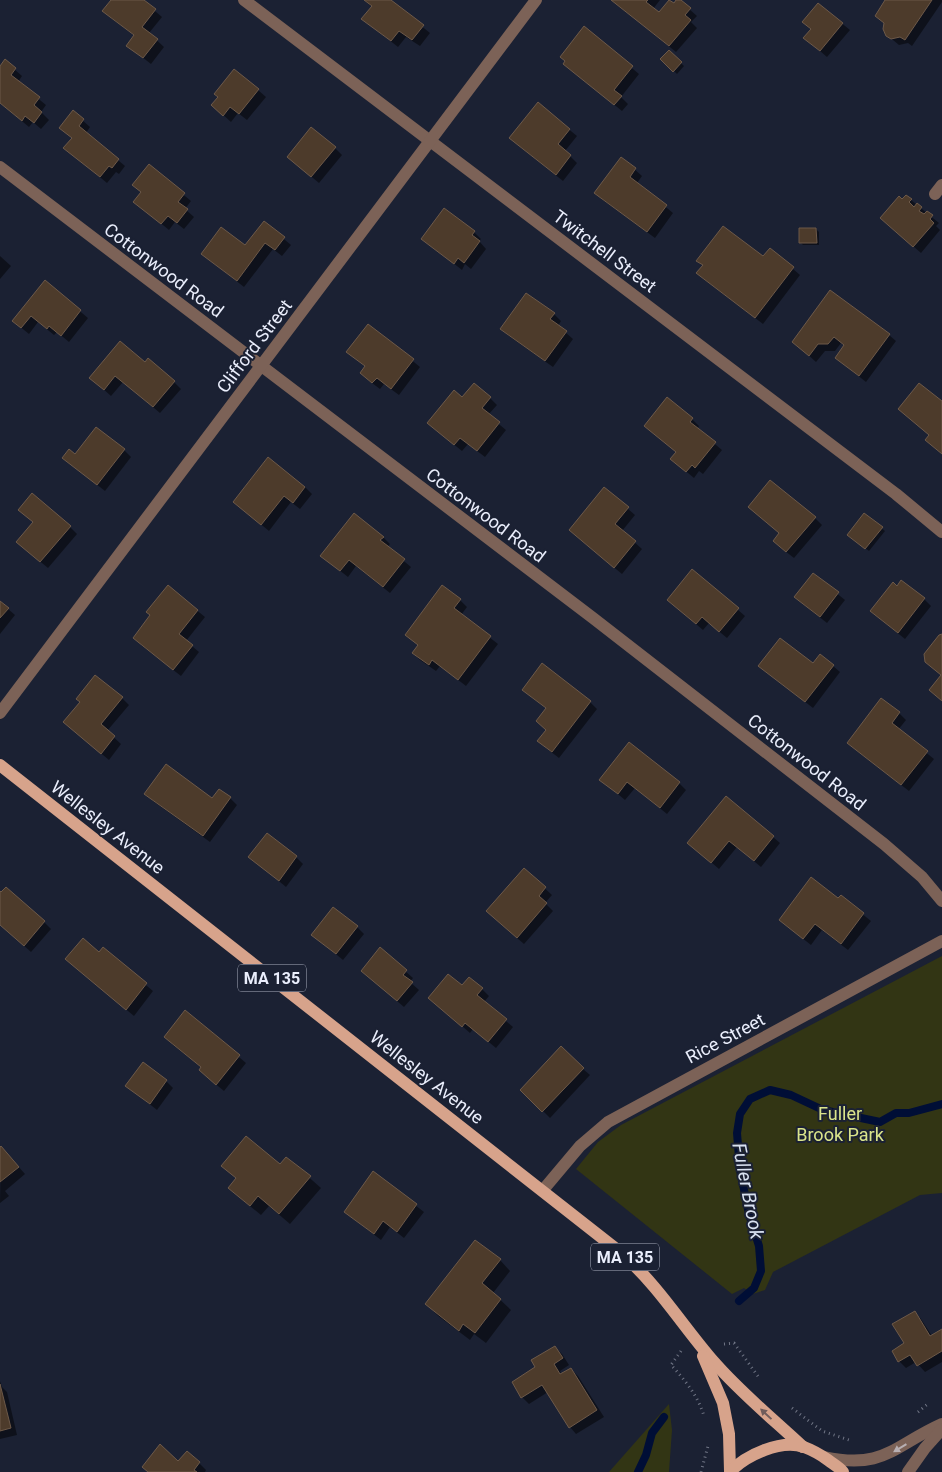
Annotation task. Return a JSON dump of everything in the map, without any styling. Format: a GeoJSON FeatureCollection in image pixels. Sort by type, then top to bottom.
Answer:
{"type":"FeatureCollection","features":[{"type":"Feature","properties":{"kind":"main road","name":"Wellesley Avenue"},"geometry":{"type":"LineString","coordinates":[[0,765],[543,1190],[639,1269],[663,1296],[714,1362],[737,1386],[803,1446]]}},
{"type":"Feature","properties":{"kind":"main road","name":"MA 135"},"geometry":{"type":"LineString","coordinates":[[694,1336],[724,1403],[729,1434],[730,1472]]}},
{"type":"Feature","properties":{"kind":"main road"},"geometry":{"type":"LineString","coordinates":[[730,1472],[744,1460],[777,1446],[803,1446]]}},
{"type":"Feature","properties":{"kind":"main road","name":"MA 135"},"geometry":{"type":"LineString","coordinates":[[803,1446],[823,1457],[843,1472]]}},
{"type":"Feature","properties":{"kind":"street","name":"Twitchell Street"},"geometry":{"type":"LineString","coordinates":[[244,0],[896,494],[942,532]]}},
{"type":"Feature","properties":{"kind":"street","name":"Clifford Street"},"geometry":{"type":"LineString","coordinates":[[0,713],[536,0]]}},
{"type":"Feature","properties":{"kind":"street","name":"Cottonwood Road"},"geometry":{"type":"LineString","coordinates":[[0,167],[593,618],[884,844],[922,878],[942,901]]}},
{"type":"Feature","properties":{"kind":"street","name":"Rice Street"},"geometry":{"type":"LineString","coordinates":[[543,1190],[580,1146],[608,1122],[942,941]]}},
{"type":"Feature","properties":{"kind":"street"},"geometry":{"type":"LineString","coordinates":[[823,1457],[856,1462],[881,1457],[942,1424]]}},
{"type":"Feature","properties":{"kind":"street"},"geometry":{"type":"LineString","coordinates":[[908,1472],[925,1448],[942,1429]]}},
{"type":"Feature","properties":{"kind":"path"},"geometry":{"type":"LineString","coordinates":[[694,1336],[718,1344],[734,1344],[763,1383]]}},
{"type":"Feature","properties":{"kind":"path"},"geometry":{"type":"LineString","coordinates":[[786,1404],[822,1431],[856,1442]]}},
{"type":"Feature","properties":{"kind":"path"},"geometry":{"type":"LineString","coordinates":[[916,1414],[929,1404]]}},
{"type":"Feature","properties":{"kind":"path"},"geometry":{"type":"LineString","coordinates":[[701,1472],[709,1443]]}},
{"type":"Feature","properties":{"kind":"green space","name":"Fuller Brook Park"},"geometry":{"type":"Polygon","coordinates":[[[942,956],[942,1193],[920,1195],[773,1272],[765,1290],[753,1294],[744,1288],[732,1294],[576,1169],[598,1142],[621,1125],[942,956]]]}},
{"type":"Feature","properties":{"kind":"green space"},"geometry":{"type":"Polygon","coordinates":[[[669,1404],[672,1430],[669,1472],[609,1472],[669,1404]]]}},
{"type":"Feature","properties":{"kind":"building"},"geometry":{"type":"Polygon","coordinates":[[[111,0],[144,0],[156,9],[142,27],[158,39],[143,58],[126,46],[134,35],[102,11],[111,0]]]}},
{"type":"Feature","properties":{"kind":"building"},"geometry":{"type":"Polygon","coordinates":[[[364,0],[391,0],[424,25],[412,40],[399,31],[391,41],[361,19],[372,6],[364,0]]]}},
{"type":"Feature","properties":{"kind":"building"},"geometry":{"type":"Polygon","coordinates":[[[611,0],[648,0],[646,2],[659,12],[669,0],[674,3],[676,0],[681,0],[691,8],[685,15],[691,20],[669,46],[611,0]]]}},
{"type":"Feature","properties":{"kind":"building"},"geometry":{"type":"Polygon","coordinates":[[[885,0],[932,0],[905,40],[900,37],[891,39],[886,36],[883,29],[884,23],[875,16],[885,0]]]}},
{"type":"Feature","properties":{"kind":"building"},"geometry":{"type":"Polygon","coordinates":[[[818,3],[843,23],[820,51],[803,38],[811,29],[802,22],[818,3]]]}},
{"type":"Feature","properties":{"kind":"building"},"geometry":{"type":"Polygon","coordinates":[[[584,26],[633,66],[614,90],[622,96],[614,105],[563,64],[565,61],[560,57],[584,26]]]}},
{"type":"Feature","properties":{"kind":"building"},"geometry":{"type":"Polygon","coordinates":[[[669,50],[682,62],[673,72],[660,59],[669,50]]]}},
{"type":"Feature","properties":{"kind":"building"},"geometry":{"type":"Polygon","coordinates":[[[5,59],[16,68],[11,75],[40,97],[34,105],[42,112],[34,123],[25,116],[22,121],[0,103],[0,66],[5,59]]]}},
{"type":"Feature","properties":{"kind":"building"},"geometry":{"type":"Polygon","coordinates":[[[234,69],[259,89],[239,114],[230,107],[223,116],[211,105],[218,97],[214,94],[234,69]]]}},
{"type":"Feature","properties":{"kind":"building"},"geometry":{"type":"Polygon","coordinates":[[[538,102],[570,129],[558,144],[571,155],[556,175],[509,138],[538,102]]]}},
{"type":"Feature","properties":{"kind":"building"},"geometry":{"type":"Polygon","coordinates":[[[73,110],[84,119],[79,126],[119,159],[112,168],[109,166],[100,177],[63,148],[72,138],[59,128],[73,110]]]}},
{"type":"Feature","properties":{"kind":"building"},"geometry":{"type":"Polygon","coordinates":[[[311,127],[336,147],[311,177],[287,157],[311,127]]]}},
{"type":"Feature","properties":{"kind":"building"},"geometry":{"type":"Polygon","coordinates":[[[621,157],[636,168],[630,177],[667,205],[647,232],[594,193],[621,157]]]}},
{"type":"Feature","properties":{"kind":"building"},"geometry":{"type":"Polygon","coordinates":[[[149,164],[185,193],[178,202],[188,209],[177,223],[168,216],[161,224],[133,202],[141,192],[132,185],[149,164]]]}},
{"type":"Feature","properties":{"kind":"building"},"geometry":{"type":"Polygon","coordinates":[[[906,195],[912,199],[909,202],[914,207],[917,203],[922,207],[919,211],[924,214],[927,211],[933,215],[930,219],[934,223],[913,247],[880,218],[899,196],[902,199],[906,195]]]}},
{"type":"Feature","properties":{"kind":"building"},"geometry":{"type":"Polygon","coordinates":[[[444,208],[475,231],[472,235],[480,241],[464,263],[458,258],[454,264],[421,239],[444,208]]]}},
{"type":"Feature","properties":{"kind":"building"},"geometry":{"type":"Polygon","coordinates":[[[264,221],[285,237],[275,250],[265,243],[237,281],[201,254],[221,227],[245,245],[264,221]]]}},
{"type":"Feature","properties":{"kind":"building"},"geometry":{"type":"Polygon","coordinates":[[[723,226],[763,256],[770,248],[794,267],[755,318],[696,273],[703,265],[696,261],[723,226]]]}},
{"type":"Feature","properties":{"kind":"building"},"geometry":{"type":"Polygon","coordinates":[[[799,228],[816,228],[817,243],[799,243],[799,228]]]}},
{"type":"Feature","properties":{"kind":"building"},"geometry":{"type":"Polygon","coordinates":[[[45,280],[81,310],[61,336],[49,326],[47,329],[31,316],[21,328],[12,321],[45,280]]]}},
{"type":"Feature","properties":{"kind":"building"},"geometry":{"type":"Polygon","coordinates":[[[830,290],[890,334],[859,376],[835,358],[844,345],[834,337],[828,344],[818,344],[809,356],[792,342],[830,290]]]}},
{"type":"Feature","properties":{"kind":"building"},"geometry":{"type":"Polygon","coordinates":[[[526,293],[555,313],[550,319],[567,331],[545,361],[500,329],[526,293]]]}},
{"type":"Feature","properties":{"kind":"building"},"geometry":{"type":"Polygon","coordinates":[[[368,324],[414,359],[391,389],[377,378],[372,383],[360,373],[365,366],[346,352],[368,324]]]}},
{"type":"Feature","properties":{"kind":"building"},"geometry":{"type":"Polygon","coordinates":[[[120,341],[145,362],[148,358],[175,381],[153,407],[115,376],[104,390],[89,378],[120,341]]]}},
{"type":"Feature","properties":{"kind":"building"},"geometry":{"type":"Polygon","coordinates":[[[474,383],[491,397],[482,408],[500,422],[477,451],[460,438],[454,445],[427,423],[454,390],[462,397],[474,383]]]}},
{"type":"Feature","properties":{"kind":"building"},"geometry":{"type":"Polygon","coordinates":[[[919,383],[942,401],[942,454],[925,440],[929,435],[898,409],[919,383]]]}},
{"type":"Feature","properties":{"kind":"building"},"geometry":{"type":"Polygon","coordinates":[[[667,397],[693,418],[690,422],[716,442],[695,468],[692,465],[686,472],[670,459],[676,452],[644,426],[667,397]]]}},
{"type":"Feature","properties":{"kind":"building"},"geometry":{"type":"Polygon","coordinates":[[[96,427],[125,449],[97,485],[62,458],[69,449],[75,454],[96,427]]]}},
{"type":"Feature","properties":{"kind":"building"},"geometry":{"type":"Polygon","coordinates":[[[268,457],[305,487],[293,503],[284,496],[261,525],[233,502],[268,457]]]}},
{"type":"Feature","properties":{"kind":"building"},"geometry":{"type":"Polygon","coordinates":[[[770,480],[816,517],[786,552],[773,541],[779,533],[748,507],[770,480]]]}},
{"type":"Feature","properties":{"kind":"building"},"geometry":{"type":"Polygon","coordinates":[[[604,487],[629,507],[615,524],[636,541],[614,568],[569,530],[604,487]]]}},
{"type":"Feature","properties":{"kind":"building"},"geometry":{"type":"Polygon","coordinates":[[[32,493],[71,526],[40,562],[16,542],[33,522],[18,510],[32,493]]]}},
{"type":"Feature","properties":{"kind":"building"},"geometry":{"type":"Polygon","coordinates":[[[354,513],[384,537],[380,540],[405,559],[383,587],[349,560],[340,571],[320,556],[354,513]]]}},
{"type":"Feature","properties":{"kind":"building"},"geometry":{"type":"Polygon","coordinates":[[[864,513],[883,527],[865,549],[847,535],[864,513]]]}},
{"type":"Feature","properties":{"kind":"building"},"geometry":{"type":"Polygon","coordinates":[[[692,569],[739,608],[719,632],[702,617],[696,624],[667,600],[692,569]]]}},
{"type":"Feature","properties":{"kind":"building"},"geometry":{"type":"Polygon","coordinates":[[[813,573],[839,592],[820,617],[794,597],[813,573]]]}},
{"type":"Feature","properties":{"kind":"building"},"geometry":{"type":"Polygon","coordinates":[[[901,580],[925,598],[898,633],[870,611],[893,582],[897,586],[901,580]]]}},
{"type":"Feature","properties":{"kind":"building"},"geometry":{"type":"Polygon","coordinates":[[[168,585],[198,610],[179,634],[193,645],[173,670],[133,638],[150,615],[146,612],[168,585]]]}},
{"type":"Feature","properties":{"kind":"building"},"geometry":{"type":"Polygon","coordinates":[[[442,585],[461,599],[454,608],[491,636],[458,680],[432,660],[429,665],[412,653],[418,645],[405,635],[442,585]]]}},
{"type":"Feature","properties":{"kind":"building"},"geometry":{"type":"Polygon","coordinates":[[[0,601],[9,608],[0,618],[0,601]]]}},
{"type":"Feature","properties":{"kind":"building"},"geometry":{"type":"Polygon","coordinates":[[[942,634],[942,701],[929,690],[941,675],[925,662],[924,654],[939,635],[942,634]]]}},
{"type":"Feature","properties":{"kind":"building"},"geometry":{"type":"Polygon","coordinates":[[[780,638],[813,663],[820,654],[834,665],[805,702],[758,666],[780,638]]]}},
{"type":"Feature","properties":{"kind":"building"},"geometry":{"type":"Polygon","coordinates":[[[542,663],[591,701],[552,752],[537,741],[546,730],[536,721],[546,708],[522,690],[542,663]]]}},
{"type":"Feature","properties":{"kind":"building"},"geometry":{"type":"Polygon","coordinates":[[[95,675],[123,697],[101,724],[115,736],[101,754],[63,722],[80,702],[76,699],[95,675]]]}},
{"type":"Feature","properties":{"kind":"building"},"geometry":{"type":"Polygon","coordinates":[[[881,698],[900,712],[892,723],[928,751],[901,785],[847,743],[881,698]]]}},
{"type":"Feature","properties":{"kind":"building"},"geometry":{"type":"Polygon","coordinates":[[[629,742],[680,782],[660,808],[627,782],[618,794],[599,780],[629,742]]]}},
{"type":"Feature","properties":{"kind":"building"},"geometry":{"type":"Polygon","coordinates":[[[166,764],[212,798],[219,789],[231,797],[203,836],[144,794],[166,764]]]}},
{"type":"Feature","properties":{"kind":"building"},"geometry":{"type":"Polygon","coordinates":[[[726,796],[774,836],[754,861],[729,841],[711,863],[687,843],[726,796]]]}},
{"type":"Feature","properties":{"kind":"building"},"geometry":{"type":"Polygon","coordinates":[[[267,833],[297,856],[279,881],[248,857],[267,833]]]}},
{"type":"Feature","properties":{"kind":"building"},"geometry":{"type":"Polygon","coordinates":[[[524,868],[546,887],[539,896],[547,903],[517,938],[486,911],[524,868]]]}},
{"type":"Feature","properties":{"kind":"building"},"geometry":{"type":"Polygon","coordinates":[[[811,877],[838,898],[841,895],[864,913],[841,944],[815,924],[803,939],[779,920],[811,877]]]}},
{"type":"Feature","properties":{"kind":"building"},"geometry":{"type":"Polygon","coordinates":[[[6,887],[45,921],[24,946],[0,925],[0,891],[6,887]]]}},
{"type":"Feature","properties":{"kind":"building"},"geometry":{"type":"Polygon","coordinates":[[[333,907],[358,926],[336,954],[311,935],[333,907]]]}},
{"type":"Feature","properties":{"kind":"building"},"geometry":{"type":"Polygon","coordinates":[[[83,938],[99,952],[103,947],[147,983],[126,1010],[65,959],[83,938]]]}},
{"type":"Feature","properties":{"kind":"building"},"geometry":{"type":"Polygon","coordinates":[[[380,947],[407,970],[403,975],[413,982],[397,1001],[361,971],[380,947]]]}},
{"type":"Feature","properties":{"kind":"building"},"geometry":{"type":"Polygon","coordinates":[[[448,974],[462,985],[469,977],[483,988],[477,995],[507,1019],[488,1042],[465,1023],[462,1027],[428,998],[448,974]]]}},
{"type":"Feature","properties":{"kind":"building"},"geometry":{"type":"Polygon","coordinates":[[[185,1010],[240,1055],[216,1085],[199,1070],[201,1067],[164,1037],[185,1010]]]}},
{"type":"Feature","properties":{"kind":"building"},"geometry":{"type":"Polygon","coordinates":[[[561,1046],[584,1068],[542,1112],[520,1090],[561,1046]]]}},
{"type":"Feature","properties":{"kind":"building"},"geometry":{"type":"Polygon","coordinates":[[[143,1062],[167,1080],[150,1104],[125,1086],[143,1062]]]}},
{"type":"Feature","properties":{"kind":"building"},"geometry":{"type":"Polygon","coordinates":[[[246,1136],[280,1164],[286,1157],[311,1176],[279,1214],[258,1196],[250,1206],[228,1188],[236,1178],[221,1166],[246,1136]]]}},
{"type":"Feature","properties":{"kind":"building"},"geometry":{"type":"Polygon","coordinates":[[[0,1147],[19,1167],[0,1182],[0,1147]]]}},
{"type":"Feature","properties":{"kind":"building"},"geometry":{"type":"Polygon","coordinates":[[[373,1171],[417,1204],[397,1232],[383,1221],[374,1234],[344,1212],[373,1171]]]}},
{"type":"Feature","properties":{"kind":"building"},"geometry":{"type":"Polygon","coordinates":[[[475,1240],[501,1259],[482,1283],[501,1299],[475,1333],[463,1324],[459,1331],[425,1304],[475,1240]]]}},
{"type":"Feature","properties":{"kind":"building"},"geometry":{"type":"Polygon","coordinates":[[[915,1311],[930,1336],[942,1329],[942,1351],[917,1366],[910,1355],[898,1362],[892,1351],[904,1343],[892,1324],[915,1311]]]}},
{"type":"Feature","properties":{"kind":"building"},"geometry":{"type":"Polygon","coordinates":[[[555,1346],[563,1358],[554,1364],[560,1374],[571,1368],[597,1410],[569,1428],[542,1385],[521,1398],[512,1382],[535,1367],[531,1360],[555,1346]]]}},
{"type":"Feature","properties":{"kind":"building"},"geometry":{"type":"Polygon","coordinates":[[[0,1384],[11,1428],[0,1431],[0,1384]]]}},
{"type":"Feature","properties":{"kind":"building"},"geometry":{"type":"Polygon","coordinates":[[[160,1444],[178,1461],[187,1451],[200,1462],[194,1470],[197,1472],[148,1472],[142,1467],[160,1444]]]}},
{"type":"Feature","properties":{"kind":"waterway","name":"Fuller Brook"},"geometry":{"type":"LineString","coordinates":[[739,1301],[754,1288],[761,1271],[759,1246],[749,1214],[740,1170],[737,1133],[740,1114],[750,1099],[770,1090],[791,1095],[823,1110],[880,1122],[896,1113],[909,1113],[942,1104]]}},
{"type":"Feature","properties":{"kind":"waterway","name":"Fuller Brook"},"geometry":{"type":"LineString","coordinates":[[638,1472],[646,1455],[652,1433],[664,1417]]}}]}
